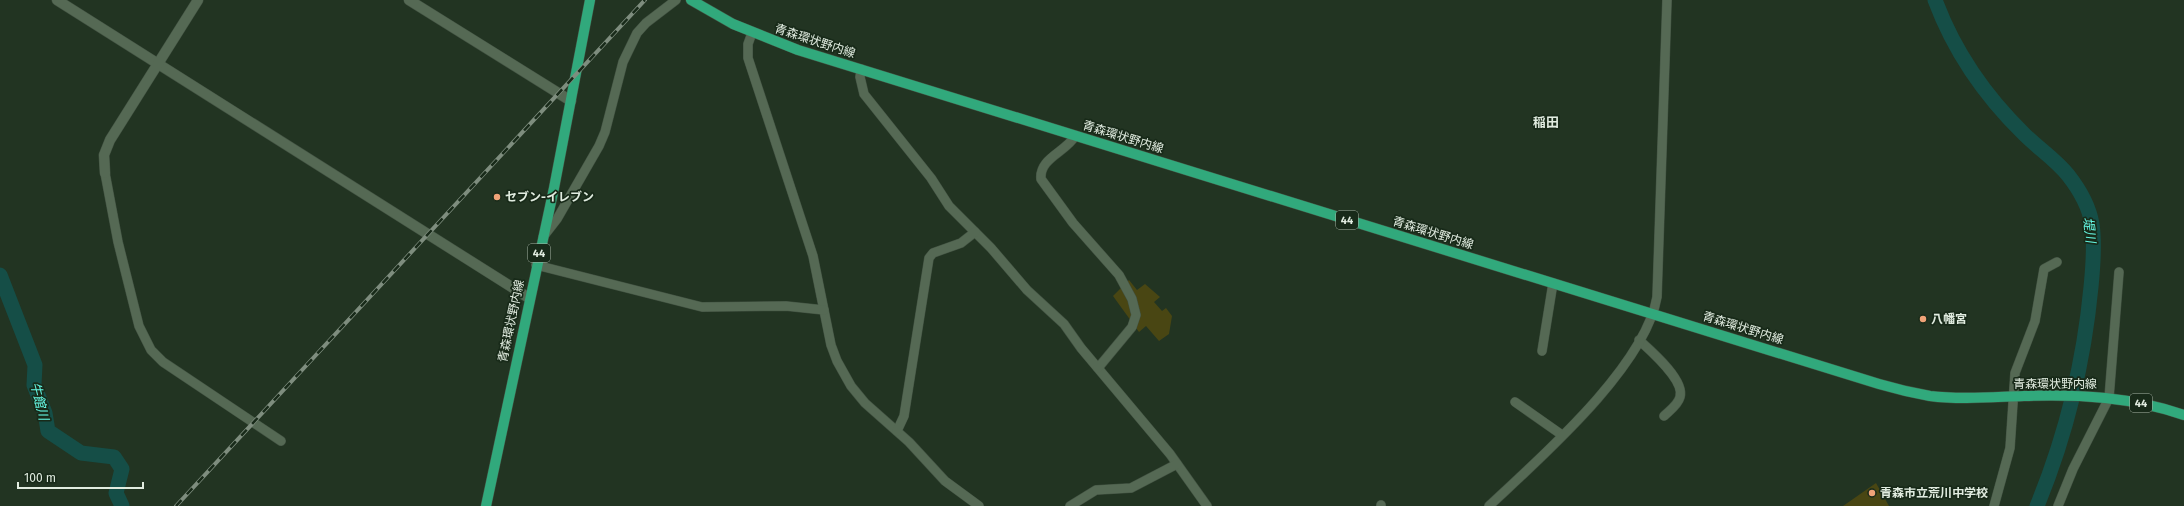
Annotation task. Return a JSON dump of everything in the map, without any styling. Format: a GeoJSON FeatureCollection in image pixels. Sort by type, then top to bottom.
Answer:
{"type":"FeatureCollection","features":[{"type":"Feature","properties":{"kind":"main road","name":"青森環状野内線"},"geometry":{"type":"LineString","coordinates":[[486,506],[571,101],[590,0]]}},
{"type":"Feature","properties":{"kind":"main road","name":"青森環状野内線"},"geometry":{"type":"LineString","coordinates":[[691,0],[714,14],[752,33],[860,70],[1901,390],[1949,397],[2096,396],[2165,408],[2184,415]]}},
{"type":"Feature","properties":{"kind":"street"},"geometry":{"type":"LineString","coordinates":[[57,0],[529,298]]}},
{"type":"Feature","properties":{"kind":"street"},"geometry":{"type":"LineString","coordinates":[[198,0],[110,140],[104,155],[105,173],[118,242],[139,326],[151,350],[163,362],[281,442]]}},
{"type":"Feature","properties":{"kind":"street"},"geometry":{"type":"LineString","coordinates":[[410,0],[571,101]]}},
{"type":"Feature","properties":{"kind":"street"},"geometry":{"type":"LineString","coordinates":[[542,237],[558,219],[599,146],[605,132],[623,62],[637,33],[646,23],[676,0]]}},
{"type":"Feature","properties":{"kind":"street"},"geometry":{"type":"LineString","coordinates":[[1489,506],[1562,435],[1608,385],[1639,340],[1653,314],[1657,297],[1667,0]]}},
{"type":"Feature","properties":{"kind":"street"},"geometry":{"type":"LineString","coordinates":[[752,33],[748,44],[748,58],[813,256],[831,345],[851,386],[864,403],[897,431],[945,481],[979,506]]}},
{"type":"Feature","properties":{"kind":"street"},"geometry":{"type":"LineString","coordinates":[[860,70],[864,94],[932,178],[949,206],[975,232],[1027,290],[1064,324],[1177,464],[1207,506]]}},
{"type":"Feature","properties":{"kind":"street"},"geometry":{"type":"LineString","coordinates":[[1075,136],[1070,144],[1047,162],[1040,172],[1041,179],[1073,223],[1125,283],[1132,299],[1136,315],[1132,327],[1098,368]]}},
{"type":"Feature","properties":{"kind":"street"},"geometry":{"type":"LineString","coordinates":[[897,431],[904,416],[929,258],[933,253],[961,243],[975,232]]}},
{"type":"Feature","properties":{"kind":"street"},"geometry":{"type":"LineString","coordinates":[[1994,506],[2010,448],[2015,373],[2035,322],[2044,269],[2057,262]]}},
{"type":"Feature","properties":{"kind":"street"},"geometry":{"type":"LineString","coordinates":[[536,265],[702,307],[786,306],[824,310]]}},
{"type":"Feature","properties":{"kind":"street"},"geometry":{"type":"LineString","coordinates":[[2058,506],[2073,469],[2109,398],[2119,272]]}},
{"type":"Feature","properties":{"kind":"street"},"geometry":{"type":"LineString","coordinates":[[1542,351],[1553,283]]}},
{"type":"Feature","properties":{"kind":"street"},"geometry":{"type":"LineString","coordinates":[[1639,340],[1669,371],[1680,387],[1679,400],[1664,416]]}},
{"type":"Feature","properties":{"kind":"street"},"geometry":{"type":"LineString","coordinates":[[1515,402],[1562,435]]}},
{"type":"Feature","properties":{"kind":"street"},"geometry":{"type":"LineString","coordinates":[[1070,506],[1096,490],[1131,488],[1177,464]]}},
{"type":"Feature","properties":{"kind":"shaded area"},"geometry":{"type":"Polygon","coordinates":[[[1129,280],[1137,290],[1145,284],[1160,297],[1154,302],[1162,311],[1166,308],[1172,316],[1169,334],[1159,341],[1146,326],[1139,332],[1113,296],[1129,280]]]}},
{"type":"Feature","properties":{"kind":"shaded area"},"geometry":{"type":"Polygon","coordinates":[[[1876,483],[1889,506],[1843,506],[1876,483]]]}},
{"type":"Feature","properties":{"kind":"waterway","name":"堤川"},"geometry":{"type":"LineString","coordinates":[[1935,0],[1951,37],[1972,72],[1996,104],[2068,175],[2083,198],[2089,211],[2092,224],[2094,247],[2092,279],[2084,343],[2065,426],[2037,506]]}},
{"type":"Feature","properties":{"kind":"waterway","name":"牛館川"},"geometry":{"type":"LineString","coordinates":[[0,275],[35,365],[34,385],[45,413],[48,431],[81,453],[114,457],[122,469],[116,493],[122,506]]}},
{"type":"Feature","properties":{"kind":"railway"},"geometry":{"type":"LineString","coordinates":[[176,506],[645,0]]}},
{"type":"Feature","properties":{"kind":"place","name":"セブン-イレブン"},"geometry":{"type":"Point","coordinates":[497,197]}},
{"type":"Feature","properties":{"kind":"place","name":"八幡宮"},"geometry":{"type":"Point","coordinates":[1923,319]}},
{"type":"Feature","properties":{"kind":"place","name":"青森市立荒川中学校"},"geometry":{"type":"Point","coordinates":[1872,493]}},
{"type":"Feature","properties":{"kind":"district","name":"稲田"},"geometry":{"type":"Point","coordinates":[1546,122]}}]}
